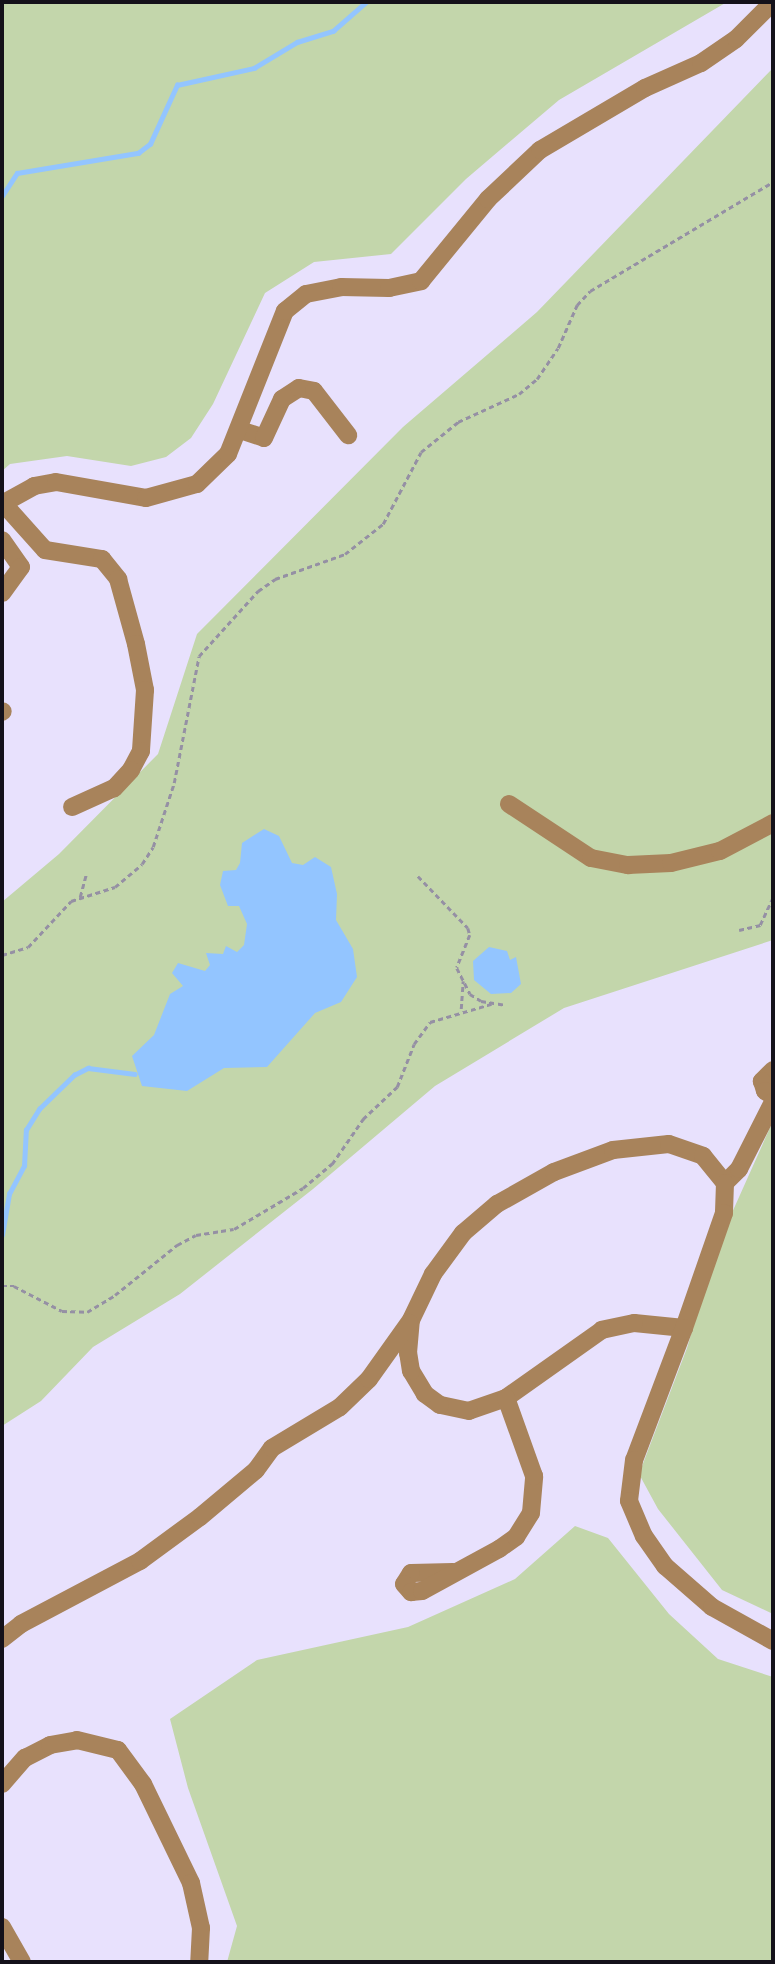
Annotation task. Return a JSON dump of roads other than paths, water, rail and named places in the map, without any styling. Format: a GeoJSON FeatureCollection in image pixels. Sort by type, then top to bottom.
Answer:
{"type":"FeatureCollection","features":[{"type":"Feature","properties":{"kind":"street"},"geometry":{"type":"LineString","coordinates":[[72,807],[114,788],[131,770],[141,751],[145,690],[118,579],[111,568],[102,559],[61,555],[38,545],[3,504],[34,486],[56,482],[146,498],[168,495],[197,484],[228,454],[240,430],[285,311],[318,292],[341,287],[388,288],[421,281],[488,199],[540,150],[645,88],[701,63],[736,39],[773,2]]}},
{"type":"Feature","properties":{"kind":"street"},"geometry":{"type":"LineString","coordinates":[[240,430],[264,438],[282,399],[299,387],[314,391],[348,435]]}},
{"type":"Feature","properties":{"kind":"street"},"geometry":{"type":"LineString","coordinates":[[2,540],[19,562],[18,574],[2,593]]}},
{"type":"Feature","properties":{"kind":"street"},"geometry":{"type":"LineString","coordinates":[[19,562],[38,545]]}},
{"type":"Feature","properties":{"kind":"street"},"geometry":{"type":"LineString","coordinates":[[509,804],[591,858],[628,865],[671,863],[720,851],[773,823]]}},
{"type":"Feature","properties":{"kind":"street"},"geometry":{"type":"LineString","coordinates":[[773,1070],[762,1081],[765,1091],[773,1096]]}},
{"type":"Feature","properties":{"kind":"street"},"geometry":{"type":"LineString","coordinates":[[725,1183],[740,1169],[773,1102]]}},
{"type":"Feature","properties":{"kind":"street"},"geometry":{"type":"LineString","coordinates":[[2,1639],[171,1540],[256,1470],[272,1448],[340,1407],[388,1353],[411,1320],[433,1274],[463,1233],[497,1204],[564,1168],[614,1150],[669,1144],[703,1156],[725,1183],[724,1213],[634,1460],[629,1501],[644,1536],[665,1566],[712,1607],[773,1641]]}},
{"type":"Feature","properties":{"kind":"street"},"geometry":{"type":"LineString","coordinates":[[411,1320],[409,1362],[418,1386],[440,1405],[477,1410],[506,1398],[602,1329],[634,1323],[684,1328]]}},
{"type":"Feature","properties":{"kind":"street"},"geometry":{"type":"LineString","coordinates":[[388,1353],[409,1362]]}},
{"type":"Feature","properties":{"kind":"street"},"geometry":{"type":"LineString","coordinates":[[453,1572],[507,1544],[531,1513],[534,1476],[506,1398]]}},
{"type":"Feature","properties":{"kind":"street"},"geometry":{"type":"LineString","coordinates":[[2,1784],[25,1758],[50,1745],[77,1740],[118,1750],[143,1784],[191,1883],[201,1928],[199,1962]]}},
{"type":"Feature","properties":{"kind":"street"},"geometry":{"type":"LineString","coordinates":[[2,1927],[22,1962]]}},
{"type":"Feature","properties":{"kind":"water"},"geometry":{"type":"Polygon","coordinates":[[[264,829],[279,836],[292,863],[303,865],[315,857],[331,867],[337,894],[336,920],[353,949],[357,977],[341,1002],[315,1013],[267,1067],[224,1068],[187,1091],[142,1086],[132,1056],[154,1035],[170,994],[183,986],[172,973],[178,963],[205,971],[210,965],[206,953],[223,954],[226,946],[237,952],[244,945],[247,924],[239,906],[228,906],[220,885],[223,871],[236,870],[240,863],[242,843],[264,829]]]}},
{"type":"Feature","properties":{"kind":"water"},"geometry":{"type":"Polygon","coordinates":[[[489,947],[507,951],[510,960],[516,957],[521,984],[511,993],[491,994],[474,980],[473,961],[489,947]]]}},
{"type":"Feature","properties":{"kind":"waterway"},"geometry":{"type":"LineString","coordinates":[[2,196],[17,173],[138,153],[150,144],[177,85],[254,68],[297,42],[333,31],[366,2]]}},
{"type":"Feature","properties":{"kind":"waterway"},"geometry":{"type":"LineString","coordinates":[[2,1235],[9,1194],[24,1166],[26,1130],[39,1109],[74,1075],[88,1068],[135,1074]]}}]}
